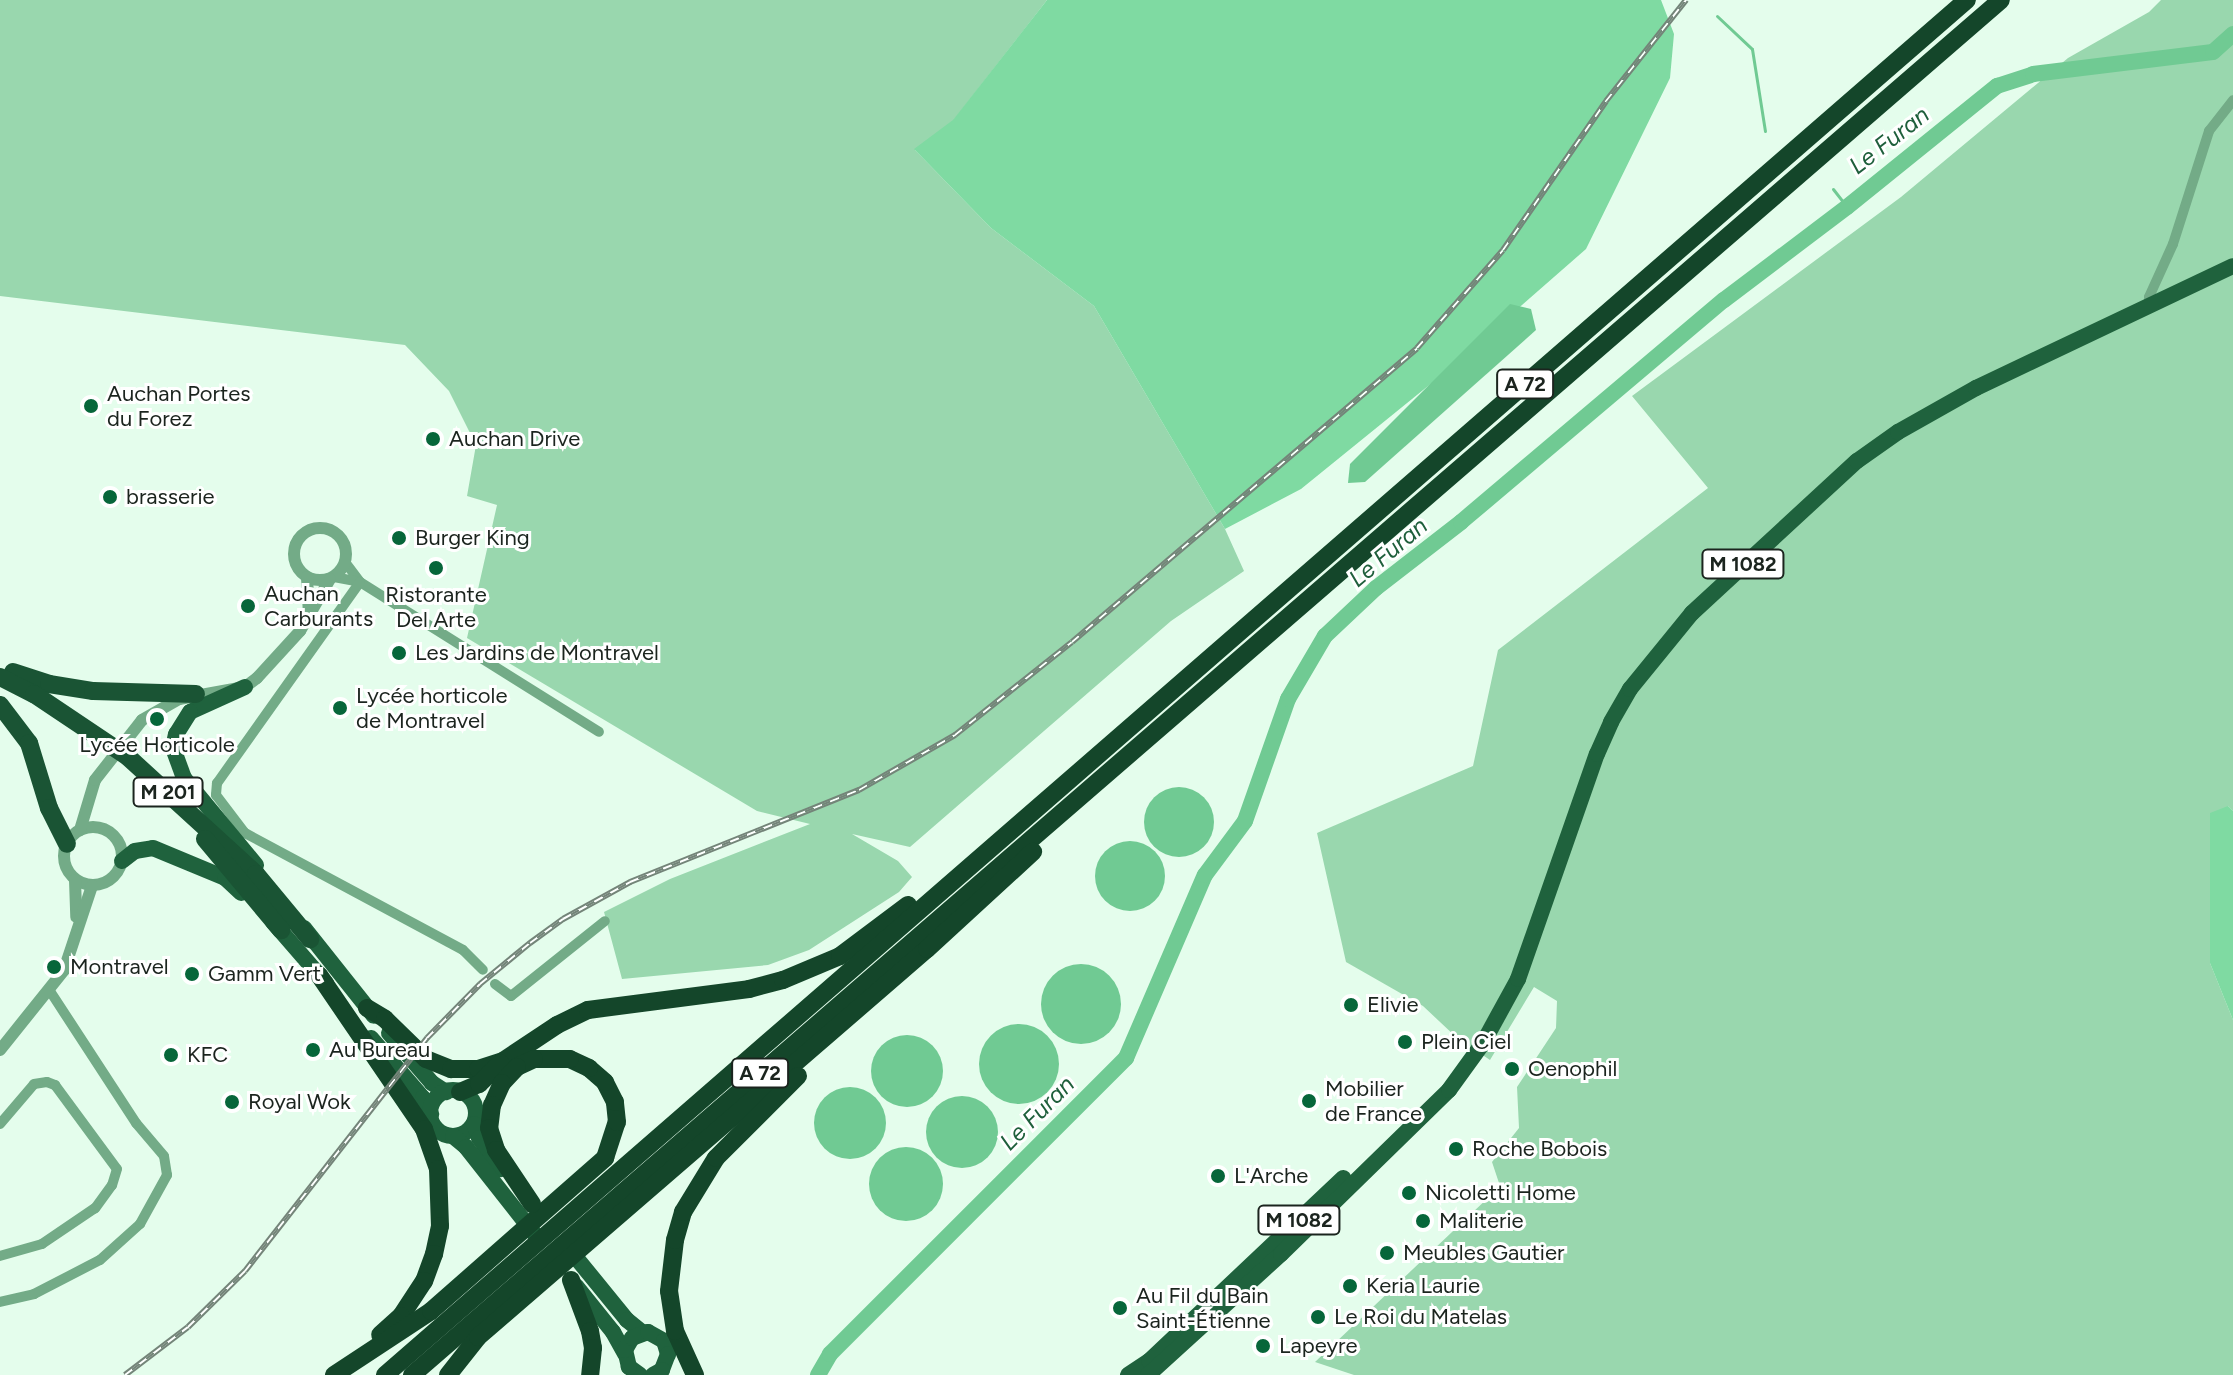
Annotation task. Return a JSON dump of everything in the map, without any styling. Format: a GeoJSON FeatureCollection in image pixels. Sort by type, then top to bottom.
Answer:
{"type":"FeatureCollection","features":[{"type":"Feature","properties":{"kind":"highway","name":"A 72"},"geometry":{"type":"LineString","coordinates":[[385,1375],[1967,0]]}},
{"type":"Feature","properties":{"kind":"highway","name":"A 72"},"geometry":{"type":"LineString","coordinates":[[412,1375],[2001,0]]}},
{"type":"Feature","properties":{"kind":"highway"},"geometry":{"type":"LineString","coordinates":[[0,667],[72,689],[196,694]]}},
{"type":"Feature","properties":{"kind":"highway","name":"M 201"},"geometry":{"type":"LineString","coordinates":[[0,680],[122,759],[199,832],[281,930]]}},
{"type":"Feature","properties":{"kind":"highway","name":"M 201"},"geometry":{"type":"LineString","coordinates":[[0,680],[34,694],[128,757],[256,874],[310,939]]}},
{"type":"Feature","properties":{"kind":"highway"},"geometry":{"type":"LineString","coordinates":[[0,705],[29,743],[49,808],[73,837]]}},
{"type":"Feature","properties":{"kind":"highway"},"geometry":{"type":"LineString","coordinates":[[448,1375],[478,1337],[927,949],[1093,797],[1108,772]]}},
{"type":"Feature","properties":{"kind":"highway"},"geometry":{"type":"LineString","coordinates":[[453,1092],[479,1084],[503,1061],[557,1025],[588,1010],[628,1002],[749,989],[783,980],[840,956],[931,887],[952,883]]}},
{"type":"Feature","properties":{"kind":"highway"},"geometry":{"type":"LineString","coordinates":[[695,1375],[675,1331],[669,1291],[675,1240],[693,1193],[729,1143],[927,949]]}},
{"type":"Feature","properties":{"kind":"highway"},"geometry":{"type":"LineString","coordinates":[[319,975],[424,1129],[438,1169],[442,1200],[440,1226],[424,1281],[401,1316],[332,1375]]}},
{"type":"Feature","properties":{"kind":"highway"},"geometry":{"type":"LineString","coordinates":[[367,1008],[385,1019],[426,1059],[451,1069],[478,1069],[503,1061]]}},
{"type":"Feature","properties":{"kind":"highway"},"geometry":{"type":"LineString","coordinates":[[332,1375],[431,1311],[605,1158],[617,1122],[615,1102],[605,1082],[589,1068],[570,1059],[534,1059],[517,1067],[502,1083],[492,1105],[489,1128],[496,1150],[532,1204]]}},
{"type":"Feature","properties":{"kind":"highway"},"geometry":{"type":"LineString","coordinates":[[579,1275],[593,1348],[590,1375]]}},
{"type":"Feature","properties":{"kind":"main road","name":"M 1082"},"geometry":{"type":"LineString","coordinates":[[1148,1375],[1281,1254],[1449,1090],[1483,1043],[1518,979],[1611,722],[1630,689],[1692,613],[1857,461],[1898,432],[1976,388],[2233,266]]}},
{"type":"Feature","properties":{"kind":"main road"},"geometry":{"type":"LineString","coordinates":[[245,687],[190,712],[176,734],[174,759],[196,795],[297,914],[310,939]]}},
{"type":"Feature","properties":{"kind":"main road"},"geometry":{"type":"LineString","coordinates":[[122,861],[135,851],[153,848],[182,859],[225,878],[281,930]]}},
{"type":"Feature","properties":{"kind":"main road","name":"M 201"},"geometry":{"type":"LineString","coordinates":[[281,930],[423,1098],[431,1114]]}},
{"type":"Feature","properties":{"kind":"main road","name":"M 201"},"geometry":{"type":"LineString","coordinates":[[310,939],[432,1083],[453,1092]]}},
{"type":"Feature","properties":{"kind":"main road","name":"M 1082"},"geometry":{"type":"LineString","coordinates":[[1128,1375],[1149,1361],[1467,1063]]}},
{"type":"Feature","properties":{"kind":"main road"},"geometry":{"type":"LineString","coordinates":[[640,1375],[629,1367],[613,1332],[579,1275],[532,1204],[490,1156],[474,1124],[475,1105],[453,1092],[436,1099],[431,1114],[437,1129],[453,1136],[466,1147],[499,1190],[579,1275],[643,1333]]}},
{"type":"Feature","properties":{"kind":"main road"},"geometry":{"type":"LineString","coordinates":[[453,1136],[464,1134],[474,1124]]}},
{"type":"Feature","properties":{"kind":"main road"},"geometry":{"type":"LineString","coordinates":[[625,1354],[632,1338],[643,1333],[655,1334],[664,1341],[667,1361],[680,1375]]}},
{"type":"Feature","properties":{"kind":"main road"},"geometry":{"type":"LineString","coordinates":[[655,1375],[667,1361]]}},
{"type":"Feature","properties":{"kind":"street"},"geometry":{"type":"LineString","coordinates":[[2150,306],[2149,297],[2173,244],[2209,131],[2233,100]]}},
{"type":"Feature","properties":{"kind":"street"},"geometry":{"type":"LineString","coordinates":[[76,925],[75,880],[65,863],[95,780],[128,736],[163,705],[196,694],[245,687],[276,659],[300,631],[345,562],[346,549],[340,536],[326,528],[311,529],[299,538],[294,553],[298,568],[307,577],[309,613]]}},
{"type":"Feature","properties":{"kind":"street"},"geometry":{"type":"LineString","coordinates":[[345,562],[360,582],[599,732]]}},
{"type":"Feature","properties":{"kind":"street"},"geometry":{"type":"LineString","coordinates":[[307,577],[360,582]]}},
{"type":"Feature","properties":{"kind":"street"},"geometry":{"type":"LineString","coordinates":[[360,582],[214,787],[216,795],[245,833],[463,950],[483,970]]}},
{"type":"Feature","properties":{"kind":"street"},"geometry":{"type":"LineString","coordinates":[[75,880],[92,886],[115,876],[122,861],[119,842],[114,835],[97,827],[87,798]]}},
{"type":"Feature","properties":{"kind":"street"},"geometry":{"type":"LineString","coordinates":[[73,837],[97,827]]}},
{"type":"Feature","properties":{"kind":"street"},"geometry":{"type":"LineString","coordinates":[[0,1050],[64,970],[76,925],[92,886]]}},
{"type":"Feature","properties":{"kind":"street"},"geometry":{"type":"LineString","coordinates":[[495,984],[511,996],[605,921]]}},
{"type":"Feature","properties":{"kind":"street"},"geometry":{"type":"LineString","coordinates":[[0,1302],[34,1294],[100,1260],[140,1224],[167,1175],[164,1156],[136,1123],[50,991]]}},
{"type":"Feature","properties":{"kind":"street"},"geometry":{"type":"LineString","coordinates":[[0,1124],[34,1084],[47,1082],[55,1085],[117,1169],[112,1185],[95,1208],[42,1244],[0,1256]]}},
{"type":"Feature","properties":{"kind":"shaded area"},"geometry":{"type":"Polygon","coordinates":[[[0,0],[1047,0],[953,121],[915,150],[991,228],[1094,306],[1225,529],[1244,571],[1171,621],[910,847],[852,834],[898,861],[912,877],[899,892],[809,950],[768,965],[622,979],[604,912],[670,879],[810,824],[757,811],[467,638],[497,505],[467,496],[476,445],[449,391],[405,345],[0,296],[0,0]]]}},
{"type":"Feature","properties":{"kind":"shaded area"},"geometry":{"type":"Polygon","coordinates":[[[1047,0],[1661,0],[1674,34],[1670,78],[1586,249],[1449,369],[1301,489],[1225,529],[1094,306],[991,228],[914,149],[953,120],[1047,0]]]}},
{"type":"Feature","properties":{"kind":"shaded area"},"geometry":{"type":"Polygon","coordinates":[[[2161,0],[2233,0],[2233,811],[2228,806],[2210,963],[2233,1020],[2233,1375],[1354,1375],[1315,1362],[1491,1195],[1499,1183],[1492,1162],[1519,1128],[1517,1087],[1556,1028],[1557,1001],[1534,987],[1490,1060],[1456,1037],[1423,1006],[1346,962],[1317,833],[1473,766],[1498,650],[1708,488],[1632,396],[1901,197],[2068,58],[2149,12],[2161,0]]]}},
{"type":"Feature","properties":{"kind":"shaded area"},"geometry":{"type":"Polygon","coordinates":[[[1510,304],[1531,309],[1536,330],[1365,482],[1348,483],[1350,464],[1510,304]]]}},
{"type":"Feature","properties":{"kind":"shaded area"},"geometry":{"type":"Polygon","coordinates":[[[1179,787],[1204,797],[1214,822],[1204,847],[1179,857],[1154,847],[1144,822],[1154,797],[1179,787]]]}},
{"type":"Feature","properties":{"kind":"shaded area"},"geometry":{"type":"Polygon","coordinates":[[[2228,806],[2233,811],[2233,1020],[2210,963],[2210,813],[2228,806]]]}},
{"type":"Feature","properties":{"kind":"shaded area"},"geometry":{"type":"Polygon","coordinates":[[[1130,841],[1155,851],[1165,876],[1155,901],[1130,911],[1105,901],[1095,876],[1105,851],[1130,841]]]}},
{"type":"Feature","properties":{"kind":"shaded area"},"geometry":{"type":"Polygon","coordinates":[[[1081,964],[1096,967],[1109,976],[1118,989],[1121,1004],[1118,1019],[1109,1032],[1096,1041],[1081,1044],[1066,1041],[1053,1032],[1044,1019],[1041,1004],[1044,989],[1053,976],[1066,967],[1081,964]]]}},
{"type":"Feature","properties":{"kind":"shaded area"},"geometry":{"type":"Polygon","coordinates":[[[1019,1024],[1034,1027],[1047,1036],[1056,1049],[1059,1064],[1056,1079],[1047,1092],[1034,1101],[1019,1104],[1004,1101],[991,1092],[982,1079],[979,1064],[982,1049],[991,1036],[1004,1027],[1019,1024]]]}},
{"type":"Feature","properties":{"kind":"shaded area"},"geometry":{"type":"Polygon","coordinates":[[[907,1035],[927,1041],[937,1051],[943,1071],[937,1091],[927,1101],[907,1107],[887,1101],[877,1091],[871,1071],[877,1051],[887,1041],[907,1035]]]}},
{"type":"Feature","properties":{"kind":"shaded area"},"geometry":{"type":"Polygon","coordinates":[[[850,1087],[870,1093],[880,1103],[886,1123],[880,1143],[870,1153],[850,1159],[830,1153],[820,1143],[814,1123],[820,1103],[830,1093],[850,1087]]]}},
{"type":"Feature","properties":{"kind":"shaded area"},"geometry":{"type":"Polygon","coordinates":[[[962,1096],[982,1102],[992,1112],[998,1132],[992,1152],[982,1162],[962,1168],[942,1162],[932,1152],[926,1132],[932,1112],[942,1102],[962,1096]]]}},
{"type":"Feature","properties":{"kind":"shaded area"},"geometry":{"type":"Polygon","coordinates":[[[906,1147],[920,1150],[932,1158],[940,1170],[943,1184],[940,1198],[932,1210],[920,1218],[906,1221],[892,1218],[880,1210],[872,1198],[869,1184],[872,1170],[880,1158],[892,1150],[906,1147]]]}},
{"type":"Feature","properties":{"kind":"waterway"},"geometry":{"type":"LineString","coordinates":[[1717,16],[1752,49],[1765,131]]}},
{"type":"Feature","properties":{"kind":"waterway","name":"Le Furan"},"geometry":{"type":"LineString","coordinates":[[818,1375],[830,1354],[1126,1058],[1205,875],[1245,821],[1288,699],[1325,636],[1376,588],[1461,522],[1724,300],[1847,207],[1997,86],[2033,74],[2213,52],[2233,34]]}},
{"type":"Feature","properties":{"kind":"waterway"},"geometry":{"type":"LineString","coordinates":[[1833,189],[1847,207]]}},
{"type":"Feature","properties":{"kind":"railway"},"geometry":{"type":"LineString","coordinates":[[125,1375],[188,1327],[245,1271],[427,1038],[480,984],[530,943],[563,919],[630,882],[859,790],[955,735],[1072,642],[1417,348],[1503,250],[1606,101],[1686,0]]}},
{"type":"Feature","properties":{"kind":"place","name":"Auchan Portes du Forez"},"geometry":{"type":"Point","coordinates":[91,406]}},
{"type":"Feature","properties":{"kind":"place","name":"Auchan Drive"},"geometry":{"type":"Point","coordinates":[433,439]}},
{"type":"Feature","properties":{"kind":"place","name":"brasserie"},"geometry":{"type":"Point","coordinates":[110,497]}},
{"type":"Feature","properties":{"kind":"place","name":"Burger King"},"geometry":{"type":"Point","coordinates":[399,538]}},
{"type":"Feature","properties":{"kind":"place","name":"Ristorante Del Arte"},"geometry":{"type":"Point","coordinates":[436,568]}},
{"type":"Feature","properties":{"kind":"place","name":"Auchan Carburants"},"geometry":{"type":"Point","coordinates":[248,606]}},
{"type":"Feature","properties":{"kind":"place","name":"Les Jardins de Montravel"},"geometry":{"type":"Point","coordinates":[399,653]}},
{"type":"Feature","properties":{"kind":"place","name":"Lycée horticole de Montravel"},"geometry":{"type":"Point","coordinates":[340,708]}},
{"type":"Feature","properties":{"kind":"place","name":"Lycée Horticole"},"geometry":{"type":"Point","coordinates":[157,719]}},
{"type":"Feature","properties":{"kind":"place","name":"Montravel"},"geometry":{"type":"Point","coordinates":[54,967]}},
{"type":"Feature","properties":{"kind":"place","name":"Gamm Vert"},"geometry":{"type":"Point","coordinates":[192,974]}},
{"type":"Feature","properties":{"kind":"place","name":"Elivie"},"geometry":{"type":"Point","coordinates":[1351,1005]}},
{"type":"Feature","properties":{"kind":"place","name":"Plein Ciel"},"geometry":{"type":"Point","coordinates":[1405,1042]}},
{"type":"Feature","properties":{"kind":"place","name":"Au Bureau"},"geometry":{"type":"Point","coordinates":[313,1050]}},
{"type":"Feature","properties":{"kind":"place","name":"KFC"},"geometry":{"type":"Point","coordinates":[171,1055]}},
{"type":"Feature","properties":{"kind":"place","name":"Oenophil"},"geometry":{"type":"Point","coordinates":[1512,1069]}},
{"type":"Feature","properties":{"kind":"place","name":"Mobilier de France"},"geometry":{"type":"Point","coordinates":[1309,1101]}},
{"type":"Feature","properties":{"kind":"place","name":"Royal Wok"},"geometry":{"type":"Point","coordinates":[232,1102]}},
{"type":"Feature","properties":{"kind":"place","name":"Roche Bobois"},"geometry":{"type":"Point","coordinates":[1456,1149]}},
{"type":"Feature","properties":{"kind":"place","name":"L'Arche"},"geometry":{"type":"Point","coordinates":[1218,1176]}},
{"type":"Feature","properties":{"kind":"place","name":"Nicoletti Home"},"geometry":{"type":"Point","coordinates":[1409,1193]}},
{"type":"Feature","properties":{"kind":"place","name":"Maliterie"},"geometry":{"type":"Point","coordinates":[1423,1221]}},
{"type":"Feature","properties":{"kind":"place","name":"Meubles Gautier"},"geometry":{"type":"Point","coordinates":[1387,1253]}},
{"type":"Feature","properties":{"kind":"place","name":"Keria Laurie"},"geometry":{"type":"Point","coordinates":[1350,1286]}},
{"type":"Feature","properties":{"kind":"place","name":"Au Fil du Bain Saint-Étienne"},"geometry":{"type":"Point","coordinates":[1120,1308]}},
{"type":"Feature","properties":{"kind":"place","name":"Le Roi du Matelas"},"geometry":{"type":"Point","coordinates":[1318,1317]}},
{"type":"Feature","properties":{"kind":"place","name":"Lapeyre"},"geometry":{"type":"Point","coordinates":[1263,1346]}}]}
